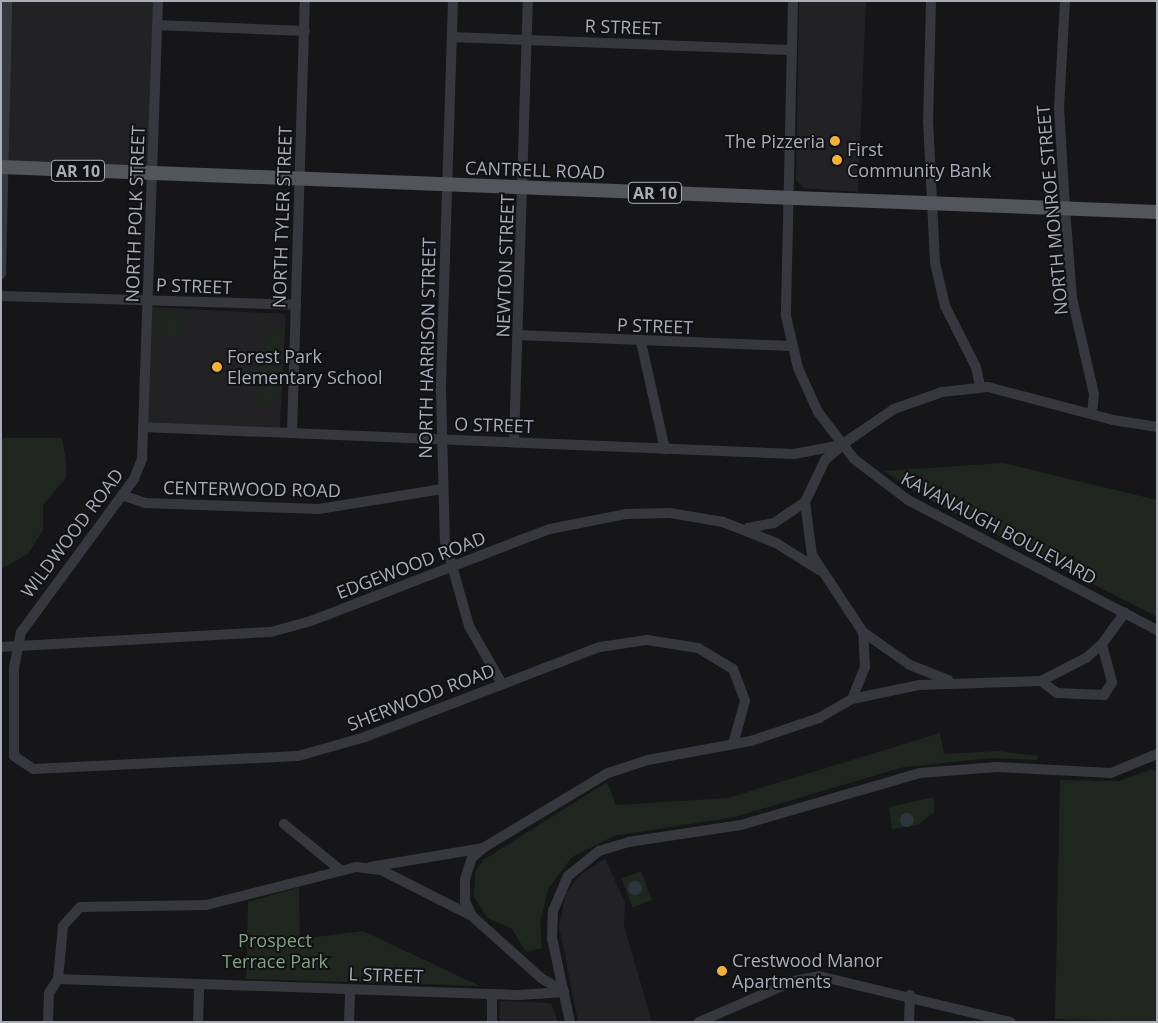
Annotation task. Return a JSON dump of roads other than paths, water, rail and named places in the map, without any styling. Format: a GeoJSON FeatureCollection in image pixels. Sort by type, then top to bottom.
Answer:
{"type":"FeatureCollection","features":[{"type":"Feature","properties":{"kind":"main road","name":"CANTRELL ROAD"},"geometry":{"type":"LineString","coordinates":[[3,167],[524,188],[787,201],[1157,212]]}},
{"type":"Feature","properties":{"kind":"street"},"geometry":{"type":"LineString","coordinates":[[1,274],[4,18],[8,1]]}},
{"type":"Feature","properties":{"kind":"street","name":"NORTH POLK STREET"},"geometry":{"type":"LineString","coordinates":[[144,427],[158,1]]}},
{"type":"Feature","properties":{"kind":"street","name":"NORTH TYLER STREET"},"geometry":{"type":"LineString","coordinates":[[292,433],[305,1]]}},
{"type":"Feature","properties":{"kind":"street","name":"NORTH HARRISON STREET"},"geometry":{"type":"LineString","coordinates":[[453,1],[447,185],[442,490],[450,568],[469,626],[501,682]]}},
{"type":"Feature","properties":{"kind":"street","name":"NEWTON STREET"},"geometry":{"type":"LineString","coordinates":[[514,441],[524,188],[528,1]]}},
{"type":"Feature","properties":{"kind":"street","name":"KAVANAUGH BOULEVARD"},"geometry":{"type":"LineString","coordinates":[[793,1],[785,290],[792,346],[812,401],[842,446],[870,474],[908,500],[1157,630]]}},
{"type":"Feature","properties":{"kind":"street"},"geometry":{"type":"LineString","coordinates":[[931,1],[928,120],[937,278],[950,317],[976,367],[980,386]]}},
{"type":"Feature","properties":{"kind":"street","name":"NORTH MONROE STREET"},"geometry":{"type":"LineString","coordinates":[[1065,1],[1059,107],[1065,209],[1072,298],[1094,394],[1092,414]]}},
{"type":"Feature","properties":{"kind":"street"},"geometry":{"type":"LineString","coordinates":[[157,24],[305,31]]}},
{"type":"Feature","properties":{"kind":"street","name":"R STREET"},"geometry":{"type":"LineString","coordinates":[[452,37],[792,50]]}},
{"type":"Feature","properties":{"kind":"street","name":"P STREET"},"geometry":{"type":"LineString","coordinates":[[1,296],[296,305]]}},
{"type":"Feature","properties":{"kind":"street","name":"P STREET"},"geometry":{"type":"LineString","coordinates":[[518,335],[641,342],[792,346]]}},
{"type":"Feature","properties":{"kind":"street"},"geometry":{"type":"LineString","coordinates":[[641,342],[665,449]]}},
{"type":"Feature","properties":{"kind":"street"},"geometry":{"type":"LineString","coordinates":[[956,683],[910,665],[863,632],[819,570],[807,538],[805,502],[825,460],[842,446],[910,402],[980,386],[1023,393],[1092,414],[1157,427]]}},
{"type":"Feature","properties":{"kind":"street","name":"O STREET"},"geometry":{"type":"LineString","coordinates":[[144,427],[810,454],[842,446]]}},
{"type":"Feature","properties":{"kind":"street","name":"WILDWOOD ROAD"},"geometry":{"type":"LineString","coordinates":[[29,768],[14,756],[11,742],[17,644],[33,612],[122,495],[140,466],[144,427]]}},
{"type":"Feature","properties":{"kind":"street","name":"CENTERWOOD ROAD"},"geometry":{"type":"LineString","coordinates":[[122,495],[145,503],[319,509],[442,490]]}},
{"type":"Feature","properties":{"kind":"street"},"geometry":{"type":"LineString","coordinates":[[742,528],[774,523],[805,502]]}},
{"type":"Feature","properties":{"kind":"street","name":"EDGEWOOD ROAD"},"geometry":{"type":"LineString","coordinates":[[1,647],[17,644],[271,632],[450,568],[550,529],[613,515],[670,513],[742,528],[776,542],[819,570]]}},
{"type":"Feature","properties":{"kind":"street"},"geometry":{"type":"LineString","coordinates":[[472,916],[465,901],[465,880],[472,858],[483,848],[608,773],[733,744],[803,724],[852,699],[956,683],[1003,686],[1041,681],[1077,665],[1102,644],[1125,612]]}},
{"type":"Feature","properties":{"kind":"street"},"geometry":{"type":"LineString","coordinates":[[852,699],[865,667],[863,632]]}},
{"type":"Feature","properties":{"kind":"street","name":"SHERWOOD ROAD"},"geometry":{"type":"LineString","coordinates":[[29,768],[298,756],[365,737],[501,682],[612,644],[647,640],[698,648],[727,662],[742,683],[744,708],[733,744]]}},
{"type":"Feature","properties":{"kind":"street"},"geometry":{"type":"LineString","coordinates":[[1041,681],[1057,693],[1104,695],[1112,682],[1102,644]]}},
{"type":"Feature","properties":{"kind":"street"},"geometry":{"type":"LineString","coordinates":[[570,1022],[552,938],[554,903],[576,868],[607,847],[741,825],[920,773],[997,767],[1111,773],[1157,754]]}},
{"type":"Feature","properties":{"kind":"street"},"geometry":{"type":"LineString","coordinates":[[284,824],[339,869]]}},
{"type":"Feature","properties":{"kind":"street"},"geometry":{"type":"LineString","coordinates":[[48,1022],[50,988],[58,979],[64,926],[69,914],[87,906],[206,904],[339,869],[370,867],[483,848]]}},
{"type":"Feature","properties":{"kind":"street"},"geometry":{"type":"LineString","coordinates":[[370,867],[472,916],[540,978],[564,992]]}},
{"type":"Feature","properties":{"kind":"street"},"geometry":{"type":"LineString","coordinates":[[699,1022],[812,976],[910,996],[1011,1022]]}},
{"type":"Feature","properties":{"kind":"street","name":"L STREET"},"geometry":{"type":"LineString","coordinates":[[58,979],[492,994],[564,992]]}},
{"type":"Feature","properties":{"kind":"street"},"geometry":{"type":"LineString","coordinates":[[198,1022],[199,985]]}},
{"type":"Feature","properties":{"kind":"street"},"geometry":{"type":"LineString","coordinates":[[348,1022],[350,990]]}},
{"type":"Feature","properties":{"kind":"street"},"geometry":{"type":"LineString","coordinates":[[492,994],[492,1022]]}},
{"type":"Feature","properties":{"kind":"street"},"geometry":{"type":"LineString","coordinates":[[909,1022],[910,996]]}},
{"type":"Feature","properties":{"kind":"place","name":"The Pizzeria"},"geometry":{"type":"Point","coordinates":[835,141]}},
{"type":"Feature","properties":{"kind":"place","name":"First Community Bank"},"geometry":{"type":"Point","coordinates":[837,160]}},
{"type":"Feature","properties":{"kind":"place","name":"Forest Park Elementary School"},"geometry":{"type":"Point","coordinates":[217,367]}},
{"type":"Feature","properties":{"kind":"place","name":"Crestwood Manor Apartments"},"geometry":{"type":"Point","coordinates":[722,971]}},
{"type":"Feature","properties":{"kind":"park label","name":"Prospect Terrace Park"},"geometry":{"type":"Point","coordinates":[275,951]}}]}
